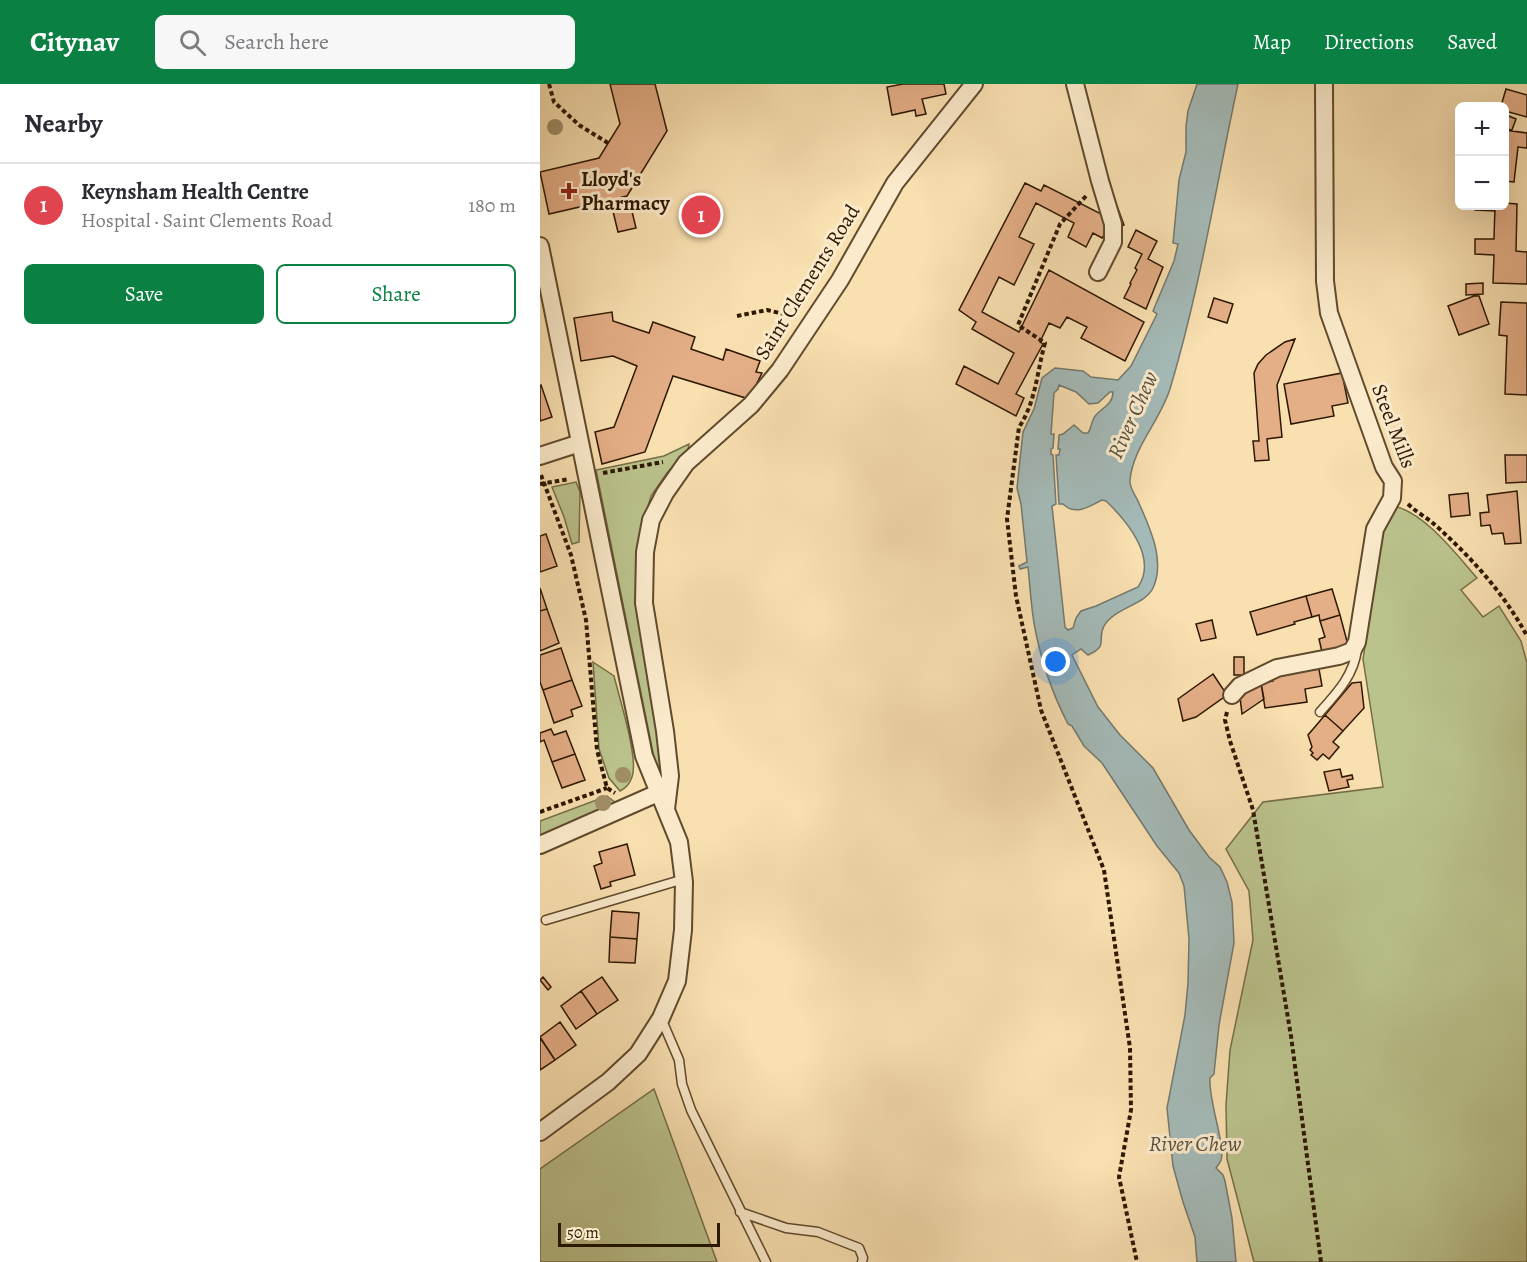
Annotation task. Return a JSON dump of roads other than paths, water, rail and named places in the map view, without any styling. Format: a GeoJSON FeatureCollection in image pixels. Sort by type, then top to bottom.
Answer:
{"type":"FeatureCollection","features":[{"type":"Feature","properties":{"kind":"street","name":"Saint Clements Road"},"geometry":{"type":"LineString","coordinates":[[666,810],[670,776],[644,603],[645,552],[651,520],[665,493],[686,463],[752,405],[780,370],[814,321],[895,183],[974,84]]}},
{"type":"Feature","properties":{"kind":"street"},"geometry":{"type":"LineString","coordinates":[[1075,84],[1113,224],[1113,242],[1098,272]]}},
{"type":"Feature","properties":{"kind":"street","name":"Steel Mills"},"geometry":{"type":"LineString","coordinates":[[1324,84],[1325,281],[1329,313],[1384,466],[1393,481],[1392,498],[1375,529],[1357,642]]}},
{"type":"Feature","properties":{"kind":"street","name":"Saint Clements Road"},"geometry":{"type":"LineString","coordinates":[[540,246],[585,476],[644,756],[679,842],[684,879],[683,930],[677,981],[661,1018],[638,1054],[608,1082],[540,1132]]}},
{"type":"Feature","properties":{"kind":"street"},"geometry":{"type":"LineString","coordinates":[[540,456],[580,443]]}},
{"type":"Feature","properties":{"kind":"street"},"geometry":{"type":"LineString","coordinates":[[1232,695],[1240,687],[1277,668],[1339,656],[1352,651],[1357,642]]}},
{"type":"Feature","properties":{"kind":"street"},"geometry":{"type":"LineString","coordinates":[[540,845],[658,793]]}},
{"type":"Feature","properties":{"kind":"lane"},"geometry":{"type":"LineString","coordinates":[[1320,712],[1351,671],[1357,642]]}},
{"type":"Feature","properties":{"kind":"lane"},"geometry":{"type":"LineString","coordinates":[[546,920],[684,879]]}},
{"type":"Feature","properties":{"kind":"lane"},"geometry":{"type":"LineString","coordinates":[[661,1018],[679,1060],[682,1084],[691,1110],[766,1262]]}},
{"type":"Feature","properties":{"kind":"lane"},"geometry":{"type":"LineString","coordinates":[[741,1212],[786,1228],[818,1232],[844,1241],[859,1248],[863,1258],[862,1262]]}},
{"type":"Feature","properties":{"kind":"water","name":"River Chew"},"geometry":{"type":"Polygon","coordinates":[[[1197,84],[1238,84],[1181,351],[1166,401],[1141,445],[1130,480],[1131,488],[1147,521],[1154,543],[1158,566],[1157,577],[1149,594],[1115,615],[1104,626],[1099,648],[1088,655],[1081,649],[1072,655],[1098,707],[1120,735],[1153,768],[1189,830],[1209,857],[1220,867],[1227,882],[1232,902],[1234,943],[1219,1025],[1214,1074],[1210,1078],[1210,1087],[1222,1154],[1221,1161],[1216,1168],[1225,1181],[1232,1218],[1236,1262],[1197,1262],[1195,1237],[1173,1166],[1167,1108],[1185,1015],[1188,983],[1189,939],[1184,886],[1179,873],[1157,846],[1102,763],[1084,746],[1072,726],[1068,724],[1047,675],[1040,649],[1033,616],[1028,567],[1020,569],[1019,566],[1027,562],[1021,504],[1017,488],[1023,432],[1034,409],[1042,378],[1055,368],[1083,371],[1091,377],[1118,380],[1131,366],[1157,314],[1153,311],[1174,261],[1178,244],[1173,243],[1179,180],[1186,152],[1188,111],[1197,84]],[[1059,385],[1054,393],[1051,434],[1054,434],[1051,454],[1053,455],[1056,504],[1052,506],[1065,627],[1068,630],[1073,628],[1081,611],[1138,587],[1143,576],[1144,564],[1142,552],[1131,529],[1106,501],[1102,500],[1087,508],[1077,510],[1059,504],[1056,455],[1059,455],[1060,449],[1058,449],[1059,435],[1074,425],[1083,433],[1088,433],[1094,417],[1113,396],[1113,392],[1110,392],[1098,403],[1089,404],[1076,392],[1059,385]]]}},
{"type":"Feature","properties":{"kind":"place","name":"Lloyd's Pharmacy"},"geometry":{"type":"Point","coordinates":[569,191]}},
{"type":"Feature","properties":{"kind":"place","name":"Keynsham Health Centre"},"geometry":{"type":"Point","coordinates":[701,215]}}]}
